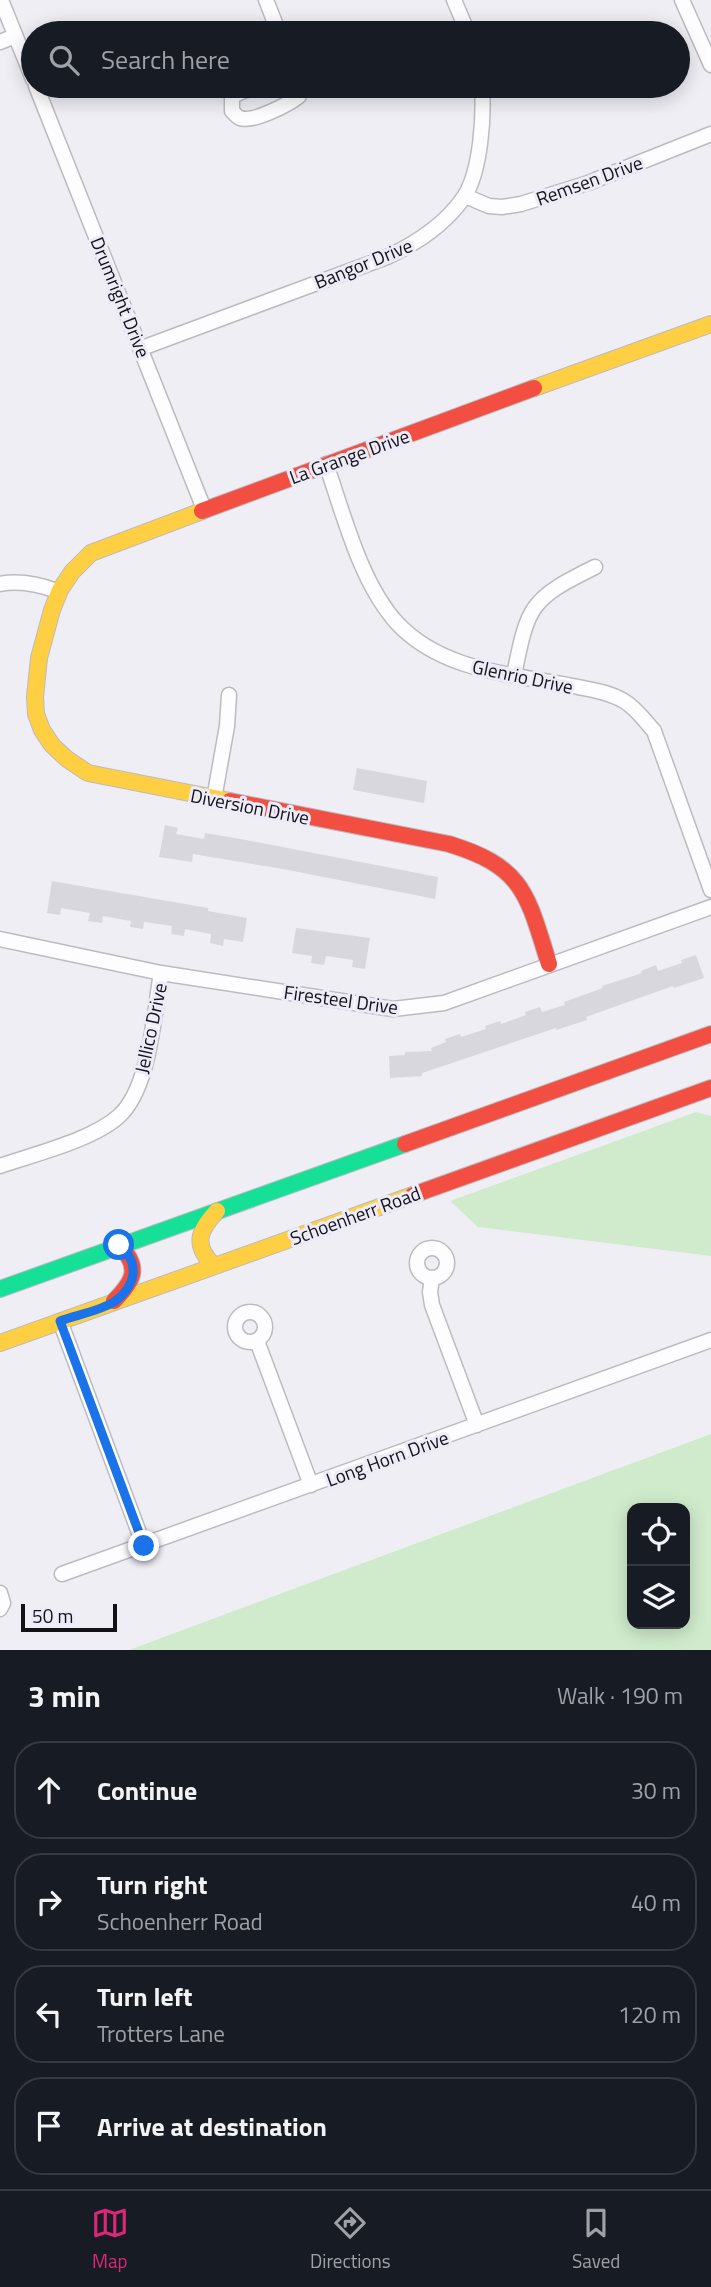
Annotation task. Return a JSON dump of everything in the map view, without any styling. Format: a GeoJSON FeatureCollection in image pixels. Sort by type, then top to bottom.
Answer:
{"type":"FeatureCollection","features":[{"type":"Feature","properties":{"kind":"main road","name":"La Grange Drive"},"geometry":{"type":"LineString","coordinates":[[57,591],[73,568],[90,552],[711,324]]}},
{"type":"Feature","properties":{"kind":"main road","name":"Diversion Drive"},"geometry":{"type":"LineString","coordinates":[[57,591],[34,675],[37,718],[51,743],[68,762],[88,773],[474,850],[494,860],[510,873],[523,891],[549,964]]}},
{"type":"Feature","properties":{"kind":"main road"},"geometry":{"type":"LineString","coordinates":[[0,1289],[711,1034]]}},
{"type":"Feature","properties":{"kind":"main road","name":"Schoenherr Road"},"geometry":{"type":"LineString","coordinates":[[0,1343],[711,1088]]}},
{"type":"Feature","properties":{"kind":"main road"},"geometry":{"type":"LineString","coordinates":[[214,1266],[203,1254],[200,1237],[202,1228],[218,1211]]}},
{"type":"Feature","properties":{"kind":"main road"},"geometry":{"type":"LineString","coordinates":[[113,1302],[125,1291],[134,1274],[131,1258],[119,1245]]}},
{"type":"Feature","properties":{"kind":"street"},"geometry":{"type":"LineString","coordinates":[[1,0],[21,50]]}},
{"type":"Feature","properties":{"kind":"street"},"geometry":{"type":"LineString","coordinates":[[266,0],[274,21]]}},
{"type":"Feature","properties":{"kind":"street"},"geometry":{"type":"LineString","coordinates":[[454,0],[463,21]]}},
{"type":"Feature","properties":{"kind":"street"},"geometry":{"type":"LineString","coordinates":[[682,0],[711,65]]}},
{"type":"Feature","properties":{"kind":"street"},"geometry":{"type":"LineString","coordinates":[[0,42],[15,36]]}},
{"type":"Feature","properties":{"kind":"street","name":"Drumright Drive"},"geometry":{"type":"LineString","coordinates":[[41,98],[204,509]]}},
{"type":"Feature","properties":{"kind":"street"},"geometry":{"type":"LineString","coordinates":[[232,98],[232,111],[239,118],[250,120],[297,98]]}},
{"type":"Feature","properties":{"kind":"street","name":"Bangor Drive"},"geometry":{"type":"LineString","coordinates":[[142,348],[406,248],[425,237],[465,196],[480,145],[482,98]]}},
{"type":"Feature","properties":{"kind":"street","name":"Remsen Drive"},"geometry":{"type":"LineString","coordinates":[[465,196],[489,206],[521,204],[588,183],[711,134]]}},
{"type":"Feature","properties":{"kind":"street","name":"Glenrio Drive"},"geometry":{"type":"LineString","coordinates":[[326,464],[364,571],[379,599],[397,622],[422,646],[441,656],[480,668],[600,691],[624,701],[638,712],[654,731],[711,890]]}},
{"type":"Feature","properties":{"kind":"street"},"geometry":{"type":"LineString","coordinates":[[514,675],[525,624],[532,610],[553,589],[595,567]]}},
{"type":"Feature","properties":{"kind":"street"},"geometry":{"type":"LineString","coordinates":[[0,584],[31,583],[57,591]]}},
{"type":"Feature","properties":{"kind":"street"},"geometry":{"type":"LineString","coordinates":[[214,799],[227,726],[229,695]]}},
{"type":"Feature","properties":{"kind":"street","name":"Firesteel Drive"},"geometry":{"type":"LineString","coordinates":[[0,939],[161,973],[393,1009],[444,1003],[711,907]]}},
{"type":"Feature","properties":{"kind":"street","name":"Jellico Drive"},"geometry":{"type":"LineString","coordinates":[[0,1166],[86,1136],[121,1115],[135,1094],[146,1058],[161,973]]}},
{"type":"Feature","properties":{"kind":"street"},"geometry":{"type":"LineString","coordinates":[[432,1278],[429,1292],[432,1306],[477,1425]]}},
{"type":"Feature","properties":{"kind":"street"},"geometry":{"type":"LineString","coordinates":[[60,1321],[144,1546]]}},
{"type":"Feature","properties":{"kind":"street","name":"Long Horn Drive"},"geometry":{"type":"LineString","coordinates":[[62,1574],[711,1340]]}},
{"type":"Feature","properties":{"kind":"street"},"geometry":{"type":"LineString","coordinates":[[257,1341],[311,1485]]}},
{"type":"Feature","properties":{"kind":"street"},"geometry":{"type":"LineString","coordinates":[[0,1593],[3,1603],[0,1609]]}},
{"type":"Feature","properties":{"kind":"green space"},"geometry":{"type":"Polygon","coordinates":[[[696,1112],[711,1116],[711,1256],[478,1227],[450,1201],[696,1112]]]}},
{"type":"Feature","properties":{"kind":"green space"},"geometry":{"type":"Polygon","coordinates":[[[711,1434],[711,1650],[129,1650],[711,1434]]]}},
{"type":"Feature","properties":{"kind":"building"},"geometry":{"type":"Polygon","coordinates":[[[357,768],[427,781],[424,803],[353,790],[357,768]]]}},
{"type":"Feature","properties":{"kind":"building"},"geometry":{"type":"Polygon","coordinates":[[[165,825],[178,828],[176,834],[204,839],[205,833],[438,877],[435,899],[193,854],[192,862],[159,857],[165,825]]]}},
{"type":"Feature","properties":{"kind":"building"},"geometry":{"type":"Polygon","coordinates":[[[52,881],[208,908],[208,911],[247,918],[243,942],[224,939],[223,946],[210,943],[211,934],[185,929],[184,936],[171,934],[172,926],[144,922],[143,929],[130,927],[131,921],[103,916],[102,923],[88,921],[90,913],[61,908],[60,915],[47,913],[52,881]]]}},
{"type":"Feature","properties":{"kind":"building"},"geometry":{"type":"Polygon","coordinates":[[[296,928],[370,938],[365,969],[352,967],[353,960],[326,956],[324,965],[311,963],[312,956],[292,953],[296,928]]]}},
{"type":"Feature","properties":{"kind":"building"},"geometry":{"type":"Polygon","coordinates":[[[696,955],[704,978],[674,988],[673,986],[586,1017],[587,1020],[422,1073],[422,1076],[390,1078],[389,1056],[405,1055],[405,1052],[432,1051],[431,1048],[446,1042],[445,1039],[486,1029],[485,1026],[500,1021],[501,1024],[540,1007],[542,1012],[565,1005],[564,1002],[642,973],[641,971],[656,965],[658,971],[696,955]]]}},
{"type":"Feature","properties":{"kind":"traffic: fast"},"geometry":{"type":"LineString","coordinates":[[0,1289],[405,1144]]}},
{"type":"Feature","properties":{"kind":"traffic: slow"},"geometry":{"type":"LineString","coordinates":[[534,388],[711,324]]}},
{"type":"Feature","properties":{"kind":"traffic: slow"},"geometry":{"type":"LineString","coordinates":[[202,511],[91,553],[72,572],[60,590],[52,610],[39,658],[36,714],[52,745],[88,773],[230,801]]}},
{"type":"Feature","properties":{"kind":"traffic: slow"},"geometry":{"type":"LineString","coordinates":[[0,1343],[413,1195]]}},
{"type":"Feature","properties":{"kind":"traffic: slow"},"geometry":{"type":"LineString","coordinates":[[214,1266],[203,1251],[201,1238],[206,1225],[217,1211]]}},
{"type":"Feature","properties":{"kind":"traffic: jam"},"geometry":{"type":"LineString","coordinates":[[202,511],[534,388]]}},
{"type":"Feature","properties":{"kind":"traffic: jam"},"geometry":{"type":"LineString","coordinates":[[230,801],[449,844],[474,853],[493,863],[519,886],[535,919],[549,964]]}},
{"type":"Feature","properties":{"kind":"traffic: jam"},"geometry":{"type":"LineString","coordinates":[[405,1144],[711,1034]]}},
{"type":"Feature","properties":{"kind":"traffic: jam"},"geometry":{"type":"LineString","coordinates":[[413,1195],[711,1088]]}},
{"type":"Feature","properties":{"kind":"traffic: jam"},"geometry":{"type":"LineString","coordinates":[[114,1301],[126,1287],[132,1274],[130,1260],[119,1245]]}},
{"type":"Feature","properties":{"kind":"route"},"geometry":{"type":"LineString","coordinates":[[119,1245],[134,1265],[134,1274],[125,1291],[113,1302],[60,1321],[144,1546]]}}]}
